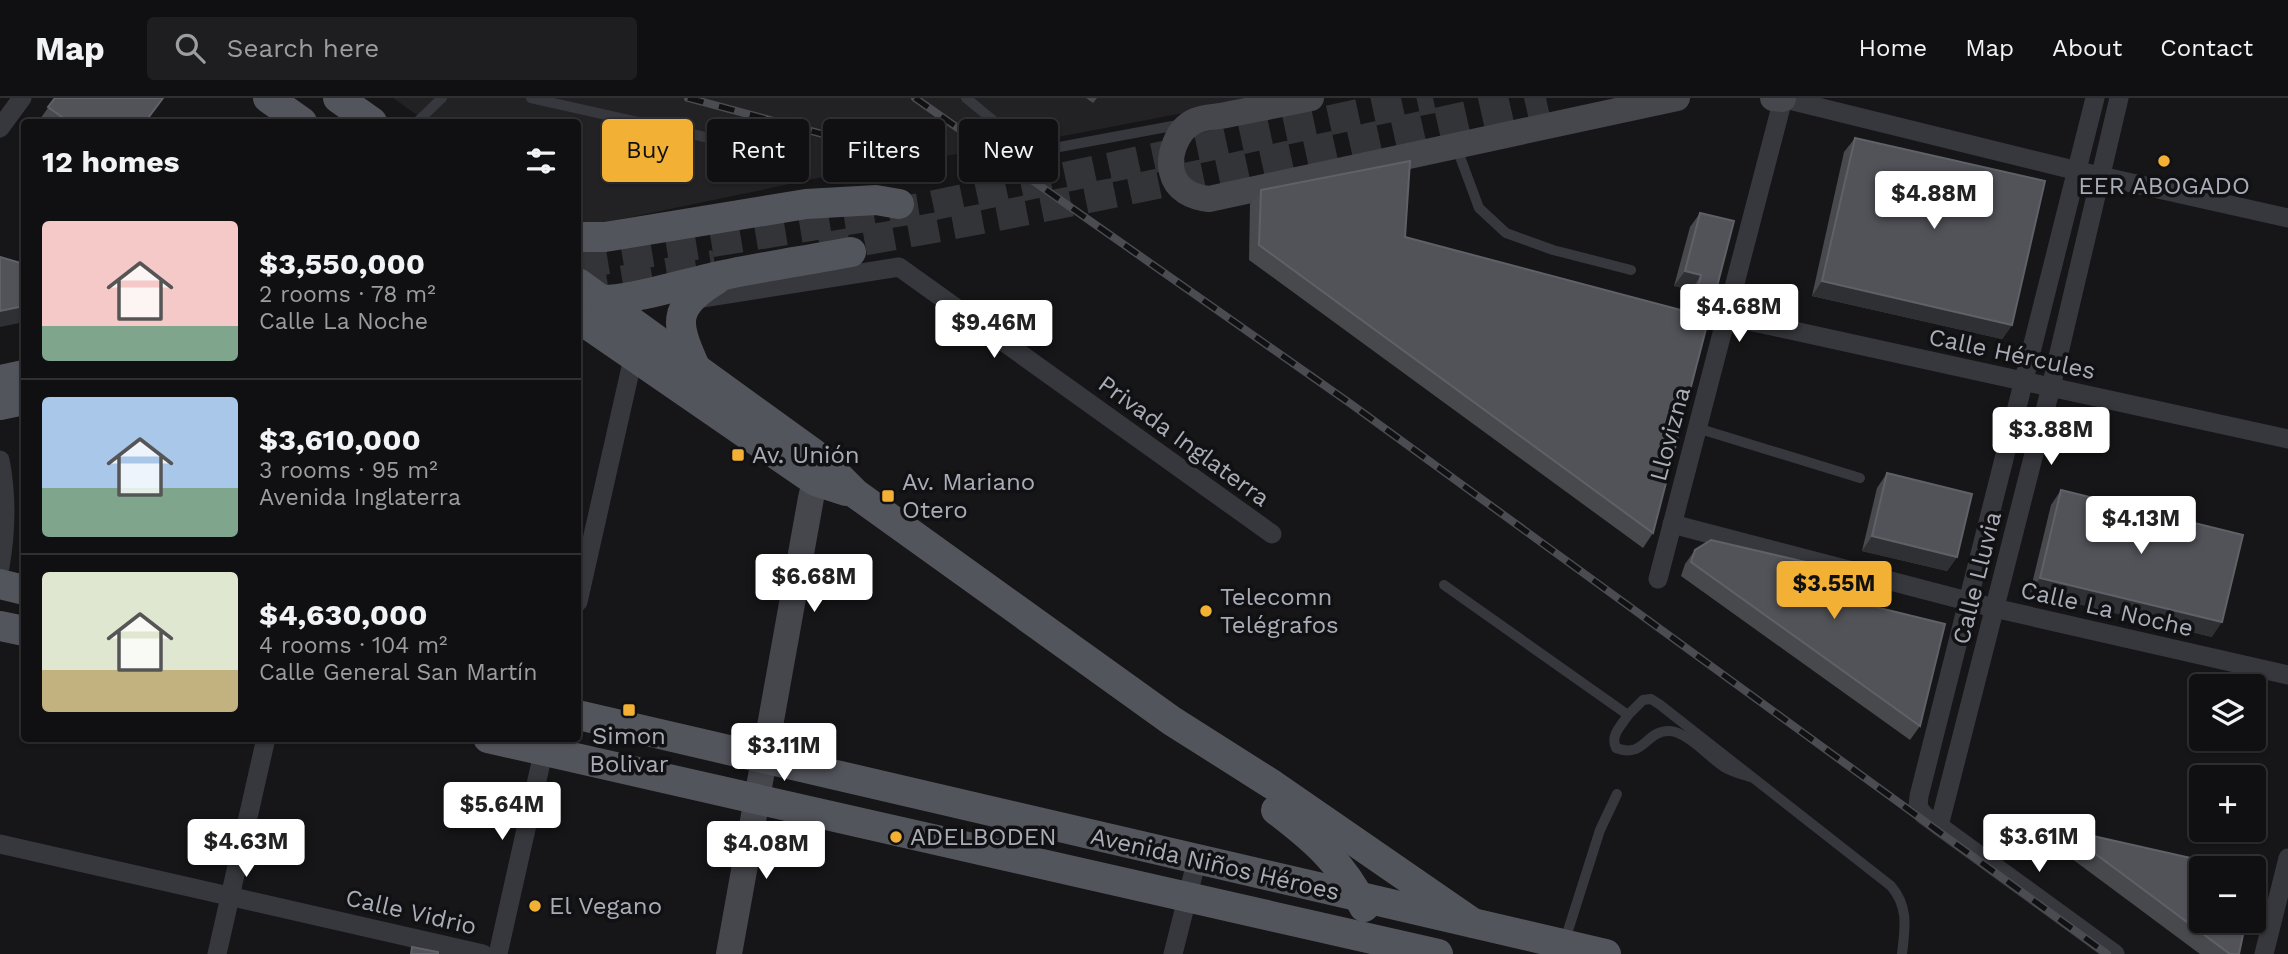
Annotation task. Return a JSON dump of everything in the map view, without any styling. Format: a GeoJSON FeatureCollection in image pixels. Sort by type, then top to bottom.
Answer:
{"type":"FeatureCollection","features":[{"type":"Feature","properties":{"kind":"main road"},"geometry":{"type":"LineString","coordinates":[[268,98],[298,119]]}},
{"type":"Feature","properties":{"kind":"main road"},"geometry":{"type":"LineString","coordinates":[[338,98],[368,119]]}},
{"type":"Feature","properties":{"kind":"main road"},"geometry":{"type":"LineString","coordinates":[[1311,98],[1244,104],[1194,121],[1178,138],[1171,161],[1172,173],[1179,186],[1192,196],[1209,199],[1677,98]]}},
{"type":"Feature","properties":{"kind":"main road"},"geometry":{"type":"LineString","coordinates":[[1773,98],[1782,98]]}},
{"type":"Feature","properties":{"kind":"main road"},"geometry":{"type":"LineString","coordinates":[[581,237],[605,237],[806,204],[876,200],[899,204]]}},
{"type":"Feature","properties":{"kind":"main road"},"geometry":{"type":"LineString","coordinates":[[583,299],[851,253]]}},
{"type":"Feature","properties":{"kind":"main road"},"geometry":{"type":"LineString","coordinates":[[696,369],[681,330],[681,317],[695,293],[724,275]]}},
{"type":"Feature","properties":{"kind":"main road"},"geometry":{"type":"LineString","coordinates":[[583,299],[633,358],[856,494],[1172,721],[1273,785],[1473,923]]}},
{"type":"Feature","properties":{"kind":"main road"},"geometry":{"type":"LineString","coordinates":[[583,299],[696,369],[818,470]]}},
{"type":"Feature","properties":{"kind":"main road"},"geometry":{"type":"LineString","coordinates":[[729,954],[818,470]]}},
{"type":"Feature","properties":{"kind":"main road"},"geometry":{"type":"LineString","coordinates":[[0,584],[21,589]]}},
{"type":"Feature","properties":{"kind":"main road"},"geometry":{"type":"LineString","coordinates":[[0,626],[21,630]]}},
{"type":"Feature","properties":{"kind":"main road","name":"Avenida Niños Héroes"},"geometry":{"type":"LineString","coordinates":[[581,716],[1473,923],[1568,949],[1606,954]]}},
{"type":"Feature","properties":{"kind":"main road"},"geometry":{"type":"LineString","coordinates":[[1172,721],[1324,849],[1342,869],[1382,941]]}},
{"type":"Feature","properties":{"kind":"main road","name":"Avenida Niños Héroes"},"geometry":{"type":"LineString","coordinates":[[521,742],[545,745],[757,800],[1438,954]]}},
{"type":"Feature","properties":{"kind":"street"},"geometry":{"type":"LineString","coordinates":[[1782,98],[2078,171],[2288,218]]}},
{"type":"Feature","properties":{"kind":"street","name":"Llovizna"},"geometry":{"type":"LineString","coordinates":[[1658,579],[1782,98]]}},
{"type":"Feature","properties":{"kind":"street","name":"Calle Lluvia"},"geometry":{"type":"LineString","coordinates":[[2095,98],[1919,796],[1919,807],[1924,815],[1939,826],[2051,387],[2119,98]]}},
{"type":"Feature","properties":{"kind":"street"},"geometry":{"type":"LineString","coordinates":[[0,128],[14,101]]}},
{"type":"Feature","properties":{"kind":"street","name":"Privada Inglaterra"},"geometry":{"type":"LineString","coordinates":[[688,301],[899,267],[1272,534]]}},
{"type":"Feature","properties":{"kind":"street","name":"Calle Hércules"},"geometry":{"type":"LineString","coordinates":[[1726,316],[2288,439]]}},
{"type":"Feature","properties":{"kind":"street"},"geometry":{"type":"LineString","coordinates":[[581,589],[633,358]]}},
{"type":"Feature","properties":{"kind":"street"},"geometry":{"type":"LineString","coordinates":[[0,460],[5,528],[0,567]]}},
{"type":"Feature","properties":{"kind":"street","name":"Calle La Noche"},"geometry":{"type":"LineString","coordinates":[[1672,524],[1994,608],[2288,676]]}},
{"type":"Feature","properties":{"kind":"street"},"geometry":{"type":"LineString","coordinates":[[217,954],[265,742]]}},
{"type":"Feature","properties":{"kind":"street"},"geometry":{"type":"LineString","coordinates":[[498,954],[545,745]]}},
{"type":"Feature","properties":{"kind":"street"},"geometry":{"type":"LineString","coordinates":[[1939,826],[2115,954]]}},
{"type":"Feature","properties":{"kind":"street","name":"Calle Vidrio"},"geometry":{"type":"LineString","coordinates":[[0,844],[483,954]]}},
{"type":"Feature","properties":{"kind":"street"},"geometry":{"type":"LineString","coordinates":[[2264,954],[2284,889],[2288,858]]}},
{"type":"Feature","properties":{"kind":"street"},"geometry":{"type":"LineString","coordinates":[[1173,954],[1196,859]]}},
{"type":"Feature","properties":{"kind":"lane"},"geometry":{"type":"LineString","coordinates":[[420,119],[442,98]]}},
{"type":"Feature","properties":{"kind":"lane"},"geometry":{"type":"LineString","coordinates":[[531,98],[707,137]]}},
{"type":"Feature","properties":{"kind":"lane"},"geometry":{"type":"LineString","coordinates":[[966,98],[1017,138],[1040,147],[1054,148],[1194,121]]}},
{"type":"Feature","properties":{"kind":"lane"},"geometry":{"type":"LineString","coordinates":[[1456,145],[1479,208],[1506,233],[1553,250],[1631,270]]}},
{"type":"Feature","properties":{"kind":"lane"},"geometry":{"type":"LineString","coordinates":[[1697,428],[1860,478]]}},
{"type":"Feature","properties":{"kind":"lane"},"geometry":{"type":"LineString","coordinates":[[1444,585],[1628,715]]}},
{"type":"Feature","properties":{"kind":"lane"},"geometry":{"type":"LineString","coordinates":[[1757,780],[1725,767],[1682,735],[1671,731],[1659,732],[1633,751],[1616,748],[1613,741],[1615,734],[1643,700],[1651,699],[1757,780],[1891,886],[1905,908],[1902,954]]}},
{"type":"Feature","properties":{"kind":"lane"},"geometry":{"type":"LineString","coordinates":[[1568,949],[1600,831],[1617,794]]}},
{"type":"Feature","properties":{"kind":"shaded area"},"geometry":{"type":"Polygon","coordinates":[[[393,98],[1262,98],[1058,137],[1058,119],[959,119],[959,154],[945,156],[945,119],[823,119],[823,177],[809,180],[809,119],[707,119],[707,182],[800,182],[588,226],[581,225],[581,119],[423,119],[393,98]]]}},
{"type":"Feature","properties":{"kind":"building"},"geometry":{"type":"Polygon","coordinates":[[[55,98],[163,98],[147,119],[65,119],[48,107],[55,98]]]}},
{"type":"Feature","properties":{"kind":"building"},"geometry":{"type":"Polygon","coordinates":[[[1855,138],[2045,181],[2012,325],[1822,281],[1855,138]]]}},
{"type":"Feature","properties":{"kind":"building"},"geometry":{"type":"Polygon","coordinates":[[[1410,161],[1405,237],[1692,313],[1701,275],[1685,271],[1700,213],[1734,221],[1653,533],[1259,245],[1261,190],[1410,161]]]}},
{"type":"Feature","properties":{"kind":"building"},"geometry":{"type":"Polygon","coordinates":[[[0,257],[21,263],[21,307],[0,311],[0,257]]]}},
{"type":"Feature","properties":{"kind":"building"},"geometry":{"type":"Polygon","coordinates":[[[1887,473],[1972,494],[1957,557],[1872,536],[1887,473]]]}},
{"type":"Feature","properties":{"kind":"building"},"geometry":{"type":"Polygon","coordinates":[[[2061,490],[2243,535],[2222,622],[2040,578],[2061,490]]]}},
{"type":"Feature","properties":{"kind":"building"},"geometry":{"type":"Polygon","coordinates":[[[1711,540],[1861,575],[1855,602],[1945,624],[1920,726],[1691,562],[1695,550],[1711,540]]]}},
{"type":"Feature","properties":{"kind":"building"},"geometry":{"type":"Polygon","coordinates":[[[2062,829],[2189,858],[2189,923],[2062,829]]]}},
{"type":"Feature","properties":{"kind":"building"},"geometry":{"type":"Polygon","coordinates":[[[2202,933],[2243,933],[2239,954],[2230,954],[2202,933]]]}},
{"type":"Feature","properties":{"kind":"building"},"geometry":{"type":"Polygon","coordinates":[[[412,947],[438,952],[438,954],[411,954],[412,947]]]}},
{"type":"Feature","properties":{"kind":"tunnel"},"geometry":{"type":"LineString","coordinates":[[581,264],[921,208],[1433,98]]}},
{"type":"Feature","properties":{"kind":"tunnel"},"geometry":{"type":"LineString","coordinates":[[820,248],[1093,197],[1546,98]]}},
{"type":"Feature","properties":{"kind":"tunnel"},"geometry":{"type":"LineString","coordinates":[[581,287],[715,265]]}},
{"type":"Feature","properties":{"kind":"railway"},"geometry":{"type":"LineString","coordinates":[[688,98],[823,134]]}},
{"type":"Feature","properties":{"kind":"railway"},"geometry":{"type":"LineString","coordinates":[[915,98],[1351,404],[2107,954]]}},
{"type":"Feature","properties":{"kind":"place","name":"EER ABOGADO"},"geometry":{"type":"Point","coordinates":[2164,161]}},
{"type":"Feature","properties":{"kind":"place","name":"Av. Unión"},"geometry":{"type":"Point","coordinates":[738,455]}},
{"type":"Feature","properties":{"kind":"place","name":"Av. Mariano Otero"},"geometry":{"type":"Point","coordinates":[888,496]}},
{"type":"Feature","properties":{"kind":"place","name":"Telecomn Telégrafos"},"geometry":{"type":"Point","coordinates":[1206,611]}},
{"type":"Feature","properties":{"kind":"place","name":"Simon Bolivar"},"geometry":{"type":"Point","coordinates":[629,710]}},
{"type":"Feature","properties":{"kind":"place","name":"ADELBODEN"},"geometry":{"type":"Point","coordinates":[896,837]}},
{"type":"Feature","properties":{"kind":"place","name":"El Vegano"},"geometry":{"type":"Point","coordinates":[535,906]}}]}
